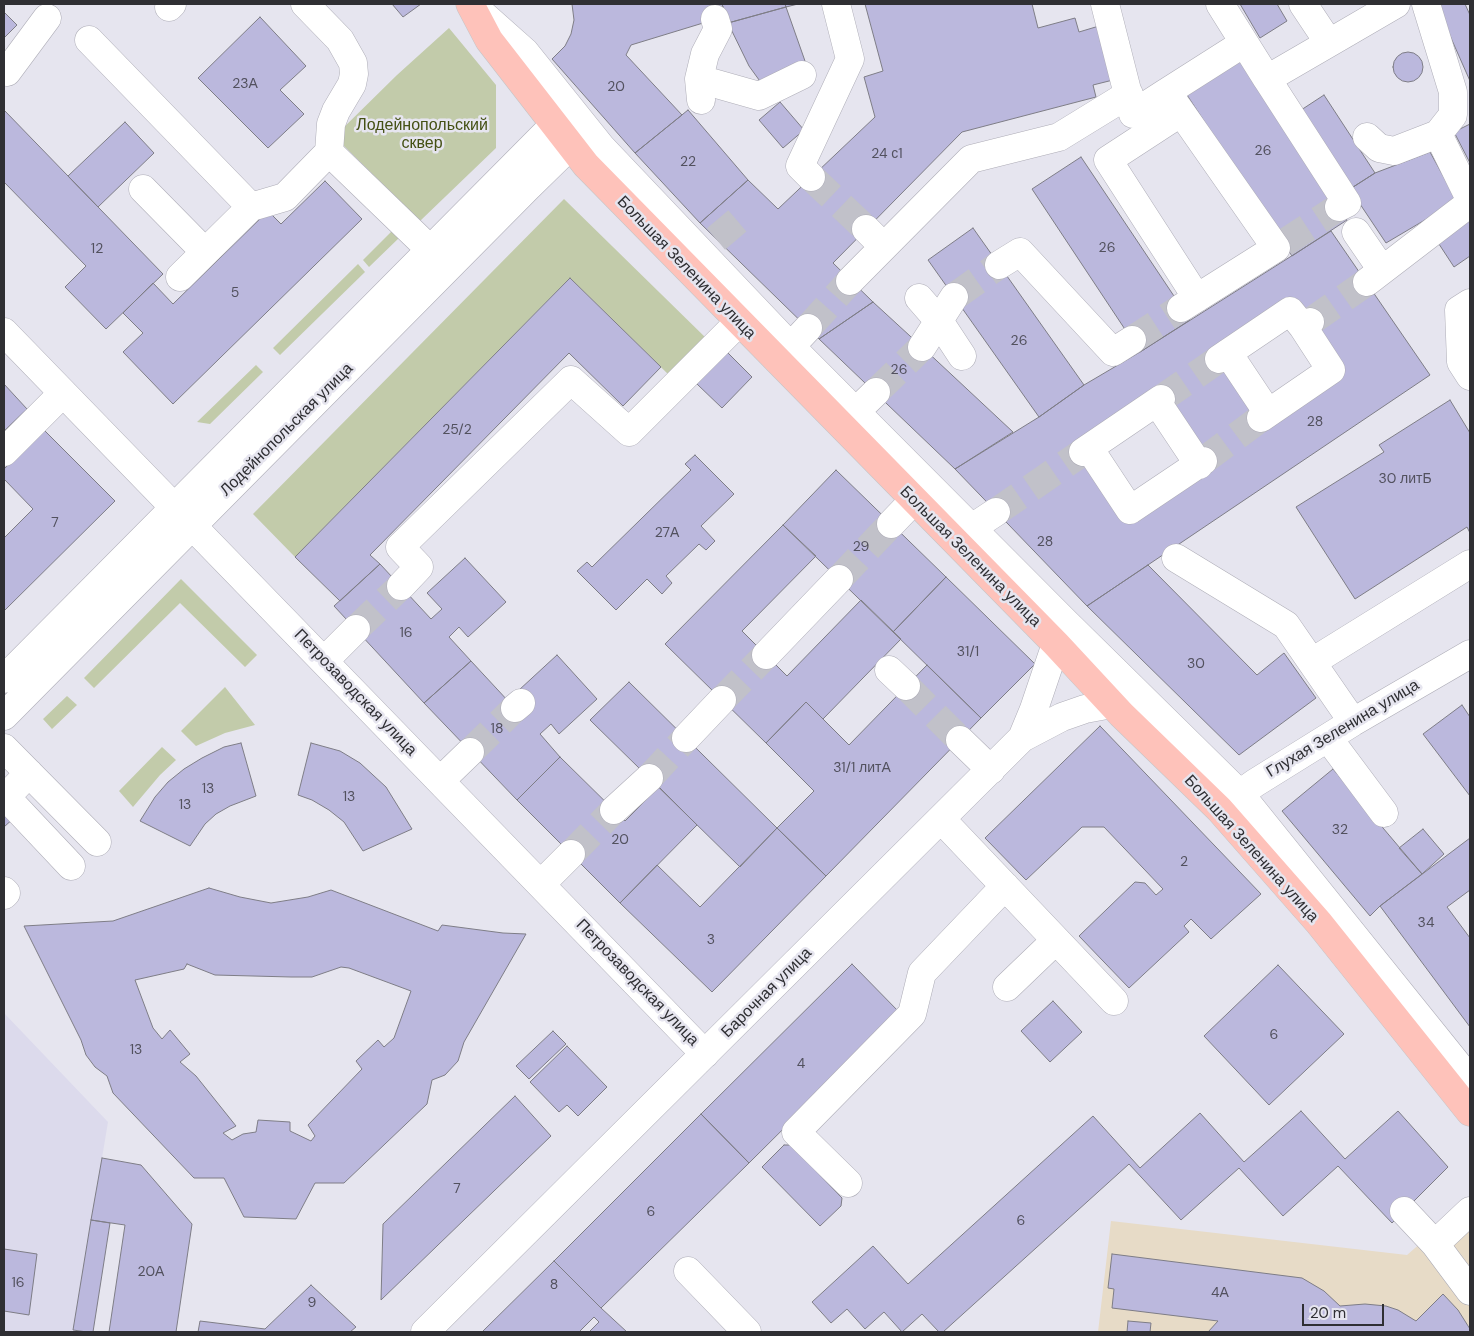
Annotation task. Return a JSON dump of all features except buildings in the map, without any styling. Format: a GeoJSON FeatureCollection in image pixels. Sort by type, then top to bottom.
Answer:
{"type":"FeatureCollection","features":[{"type":"Feature","properties":{"kind":"main road","name":"Большая Зеленина улица"},"geometry":{"type":"LineString","coordinates":[[471,4],[489,40],[586,165],[701,253],[739,322],[792,345],[914,500],[963,534],[1056,644],[1112,704],[1230,801],[1319,923],[1470,1112]]}},
{"type":"Feature","properties":{"kind":"street"},"geometry":{"type":"LineString","coordinates":[[180,277],[251,208],[285,197],[330,152],[331,124],[336,111],[352,84],[353,63],[340,40],[305,4]]}},
{"type":"Feature","properties":{"kind":"street","name":"Большая Зеленина улица"},"geometry":{"type":"LineString","coordinates":[[471,4],[525,52],[602,148],[701,253],[792,345]]}},
{"type":"Feature","properties":{"kind":"street"},"geometry":{"type":"LineString","coordinates":[[811,177],[800,166],[850,59],[836,4]]}},
{"type":"Feature","properties":{"kind":"street"},"geometry":{"type":"LineString","coordinates":[[1105,4],[1133,114],[1174,102]]}},
{"type":"Feature","properties":{"kind":"street"},"geometry":{"type":"LineString","coordinates":[[1220,4],[1347,203],[1339,207]]}},
{"type":"Feature","properties":{"kind":"street"},"geometry":{"type":"LineString","coordinates":[[1303,4],[1328,43]]}},
{"type":"Feature","properties":{"kind":"street"},"geometry":{"type":"LineString","coordinates":[[1267,79],[1396,4]]}},
{"type":"Feature","properties":{"kind":"street"},"geometry":{"type":"LineString","coordinates":[[1367,137],[1379,148],[1394,151],[1438,134],[1453,115],[1453,92],[1426,4]]}},
{"type":"Feature","properties":{"kind":"street"},"geometry":{"type":"LineString","coordinates":[[7,72],[48,8]]}},
{"type":"Feature","properties":{"kind":"street"},"geometry":{"type":"LineString","coordinates":[[715,19],[718,29],[705,54],[700,89],[759,96],[802,75]]}},
{"type":"Feature","properties":{"kind":"street"},"geometry":{"type":"LineString","coordinates":[[89,40],[251,208]]}},
{"type":"Feature","properties":{"kind":"street"},"geometry":{"type":"LineString","coordinates":[[1174,102],[1280,246],[1189,303],[1108,160],[1174,102],[1244,43]]}},
{"type":"Feature","properties":{"kind":"street"},"geometry":{"type":"LineString","coordinates":[[850,281],[874,238],[970,159],[1059,136],[1128,94]]}},
{"type":"Feature","properties":{"kind":"street","name":"Лодейнопольская улица"},"geometry":{"type":"LineString","coordinates":[[4,714],[44,657],[439,258],[554,125]]}},
{"type":"Feature","properties":{"kind":"street"},"geometry":{"type":"LineString","coordinates":[[1438,134],[1470,199]]}},
{"type":"Feature","properties":{"kind":"street","name":"Лодейнопольская улица"},"geometry":{"type":"LineString","coordinates":[[439,258],[570,146]]}},
{"type":"Feature","properties":{"kind":"street"},"geometry":{"type":"LineString","coordinates":[[330,152],[439,258]]}},
{"type":"Feature","properties":{"kind":"street"},"geometry":{"type":"LineString","coordinates":[[143,189],[205,252]]}},
{"type":"Feature","properties":{"kind":"street"},"geometry":{"type":"LineString","coordinates":[[1356,232],[1374,276],[1470,203]]}},
{"type":"Feature","properties":{"kind":"street"},"geometry":{"type":"LineString","coordinates":[[999,265],[1020,252],[1113,352],[1132,340]]}},
{"type":"Feature","properties":{"kind":"street"},"geometry":{"type":"LineString","coordinates":[[922,347],[954,297]]}},
{"type":"Feature","properties":{"kind":"street"},"geometry":{"type":"LineString","coordinates":[[919,298],[938,321],[962,356]]}},
{"type":"Feature","properties":{"kind":"street"},"geometry":{"type":"LineString","coordinates":[[1470,303],[1459,310],[1461,362],[1470,376]]}},
{"type":"Feature","properties":{"kind":"street"},"geometry":{"type":"LineString","coordinates":[[1290,311],[1306,324],[1331,370],[1264,416],[1223,356],[1290,311]]}},
{"type":"Feature","properties":{"kind":"street"},"geometry":{"type":"LineString","coordinates":[[400,586],[419,567],[400,547],[571,380],[629,432],[739,322]]}},
{"type":"Feature","properties":{"kind":"street","name":"Петрозаводская улица"},"geometry":{"type":"LineString","coordinates":[[4,332],[705,1054]]}},
{"type":"Feature","properties":{"kind":"street"},"geometry":{"type":"LineString","coordinates":[[849,419],[876,392]]}},
{"type":"Feature","properties":{"kind":"street"},"geometry":{"type":"LineString","coordinates":[[4,452],[63,393]]}},
{"type":"Feature","properties":{"kind":"street"},"geometry":{"type":"LineString","coordinates":[[1159,400],[1201,463],[1130,510],[1086,450],[1159,400]]}},
{"type":"Feature","properties":{"kind":"street","name":"Большая Зеленина улица"},"geometry":{"type":"LineString","coordinates":[[849,419],[963,534],[1065,622],[1230,801],[1470,1080]]}},
{"type":"Feature","properties":{"kind":"street"},"geometry":{"type":"LineString","coordinates":[[891,524],[914,500]]}},
{"type":"Feature","properties":{"kind":"street"},"geometry":{"type":"LineString","coordinates":[[963,534],[996,512]]}},
{"type":"Feature","properties":{"kind":"street"},"geometry":{"type":"LineString","coordinates":[[1176,558],[1286,625],[1353,722]]}},
{"type":"Feature","properties":{"kind":"street"},"geometry":{"type":"LineString","coordinates":[[1312,662],[1470,564]]}},
{"type":"Feature","properties":{"kind":"street"},"geometry":{"type":"LineString","coordinates":[[766,655],[839,579]]}},
{"type":"Feature","properties":{"kind":"street"},"geometry":{"type":"LineString","coordinates":[[324,661],[356,630]]}},
{"type":"Feature","properties":{"kind":"street","name":"Барочная улица"},"geometry":{"type":"LineString","coordinates":[[1022,738],[1056,644]]}},
{"type":"Feature","properties":{"kind":"street","name":"Глухая Зеленина улица"},"geometry":{"type":"LineString","coordinates":[[1230,801],[1353,722],[1470,654]]}},
{"type":"Feature","properties":{"kind":"street","name":"Лодейнопольская улица"},"geometry":{"type":"LineString","coordinates":[[4,678],[44,657]]}},
{"type":"Feature","properties":{"kind":"street"},"geometry":{"type":"LineString","coordinates":[[686,738],[722,700]]}},
{"type":"Feature","properties":{"kind":"street","name":"Барочная улица"},"geometry":{"type":"LineString","coordinates":[[425,1332],[1022,738],[1062,717],[1085,709],[1112,704]]}},
{"type":"Feature","properties":{"kind":"street"},"geometry":{"type":"LineString","coordinates":[[1328,738],[1384,813]]}},
{"type":"Feature","properties":{"kind":"street"},"geometry":{"type":"LineString","coordinates":[[960,740],[990,770]]}},
{"type":"Feature","properties":{"kind":"street"},"geometry":{"type":"LineString","coordinates":[[4,748],[97,842]]}},
{"type":"Feature","properties":{"kind":"street"},"geometry":{"type":"LineString","coordinates":[[440,781],[470,752]]}},
{"type":"Feature","properties":{"kind":"street"},"geometry":{"type":"LineString","coordinates":[[28,773],[6,797],[71,866]]}},
{"type":"Feature","properties":{"kind":"street"},"geometry":{"type":"LineString","coordinates":[[614,810],[648,778]]}},
{"type":"Feature","properties":{"kind":"street"},"geometry":{"type":"LineString","coordinates":[[941,818],[1114,1001]]}},
{"type":"Feature","properties":{"kind":"street"},"geometry":{"type":"LineString","coordinates":[[541,884],[571,854]]}},
{"type":"Feature","properties":{"kind":"street"},"geometry":{"type":"LineString","coordinates":[[848,1183],[796,1132],[912,1014],[922,973],[1005,886]]}},
{"type":"Feature","properties":{"kind":"street"},"geometry":{"type":"LineString","coordinates":[[1007,987],[1056,940]]}},
{"type":"Feature","properties":{"kind":"street"},"geometry":{"type":"LineString","coordinates":[[1435,1244],[1470,1210]]}},
{"type":"Feature","properties":{"kind":"street"},"geometry":{"type":"LineString","coordinates":[[1404,1211],[1435,1244],[1470,1291]]}},
{"type":"Feature","properties":{"kind":"street"},"geometry":{"type":"LineString","coordinates":[[688,1271],[747,1332]]}},
{"type":"Feature","properties":{"kind":"shaded area"},"geometry":{"type":"Polygon","coordinates":[[[4,1013],[108,1122],[73,1332],[4,1332],[4,1013]]]}},
{"type":"Feature","properties":{"kind":"shaded area"},"geometry":{"type":"Polygon","coordinates":[[[1470,1200],[1470,1332],[1098,1332],[1111,1221],[1407,1255],[1470,1200]]]}},
{"type":"Feature","properties":{"kind":"green space","name":"Лодейнопольский сквер"},"geometry":{"type":"Polygon","coordinates":[[[449,28],[496,85],[496,148],[420,221],[339,141],[336,135],[397,75],[449,28]]]}},
{"type":"Feature","properties":{"kind":"green space"},"geometry":{"type":"Polygon","coordinates":[[[564,199],[708,340],[671,377],[570,278],[295,557],[253,514],[564,199]]]}},
{"type":"Feature","properties":{"kind":"green space"},"geometry":{"type":"Polygon","coordinates":[[[393,230],[400,237],[369,267],[363,260],[393,230]]]}},
{"type":"Feature","properties":{"kind":"green space"},"geometry":{"type":"Polygon","coordinates":[[[358,264],[365,272],[280,355],[273,348],[358,264]]]}},
{"type":"Feature","properties":{"kind":"green space"},"geometry":{"type":"Polygon","coordinates":[[[256,365],[263,372],[210,424],[197,422],[256,365]]]}},
{"type":"Feature","properties":{"kind":"green space"},"geometry":{"type":"Polygon","coordinates":[[[181,579],[257,655],[245,667],[180,603],[94,688],[84,678],[181,579]]]}},
{"type":"Feature","properties":{"kind":"green space"},"geometry":{"type":"Polygon","coordinates":[[[225,687],[255,725],[225,733],[196,746],[181,731],[225,687]]]}},
{"type":"Feature","properties":{"kind":"green space"},"geometry":{"type":"Polygon","coordinates":[[[67,696],[77,705],[52,729],[43,719],[67,696]]]}},
{"type":"Feature","properties":{"kind":"green space"},"geometry":{"type":"Polygon","coordinates":[[[162,747],[176,760],[160,775],[133,807],[119,791],[162,747]]]}},
{"type":"Feature","properties":{"kind":"tunnel"},"geometry":{"type":"LineString","coordinates":[[811,177],[866,229]]}},
{"type":"Feature","properties":{"kind":"tunnel"},"geometry":{"type":"LineString","coordinates":[[1284,243],[1339,207]]}},
{"type":"Feature","properties":{"kind":"tunnel"},"geometry":{"type":"LineString","coordinates":[[716,239],[742,217]]}},
{"type":"Feature","properties":{"kind":"tunnel"},"geometry":{"type":"LineString","coordinates":[[954,297],[999,265]]}},
{"type":"Feature","properties":{"kind":"tunnel"},"geometry":{"type":"LineString","coordinates":[[808,328],[850,281]]}},
{"type":"Feature","properties":{"kind":"tunnel"},"geometry":{"type":"LineString","coordinates":[[1310,322],[1367,282]]}},
{"type":"Feature","properties":{"kind":"tunnel"},"geometry":{"type":"LineString","coordinates":[[1132,340],[1181,308]]}},
{"type":"Feature","properties":{"kind":"tunnel"},"geometry":{"type":"LineString","coordinates":[[876,392],[922,347]]}},
{"type":"Feature","properties":{"kind":"tunnel"},"geometry":{"type":"LineString","coordinates":[[1161,399],[1219,359]]}},
{"type":"Feature","properties":{"kind":"tunnel"},"geometry":{"type":"LineString","coordinates":[[1203,461],[1261,418]]}},
{"type":"Feature","properties":{"kind":"tunnel"},"geometry":{"type":"LineString","coordinates":[[996,512],[1083,452]]}},
{"type":"Feature","properties":{"kind":"tunnel"},"geometry":{"type":"LineString","coordinates":[[839,579],[891,524]]}},
{"type":"Feature","properties":{"kind":"tunnel"},"geometry":{"type":"LineString","coordinates":[[356,629],[401,586]]}},
{"type":"Feature","properties":{"kind":"tunnel"},"geometry":{"type":"LineString","coordinates":[[722,700],[766,655]]}},
{"type":"Feature","properties":{"kind":"tunnel"},"geometry":{"type":"LineString","coordinates":[[906,686],[960,740]]}},
{"type":"Feature","properties":{"kind":"tunnel"},"geometry":{"type":"LineString","coordinates":[[470,752],[515,708]]}},
{"type":"Feature","properties":{"kind":"tunnel"},"geometry":{"type":"LineString","coordinates":[[649,778],[686,738]]}},
{"type":"Feature","properties":{"kind":"tunnel"},"geometry":{"type":"LineString","coordinates":[[571,854],[614,810]]}}]}
